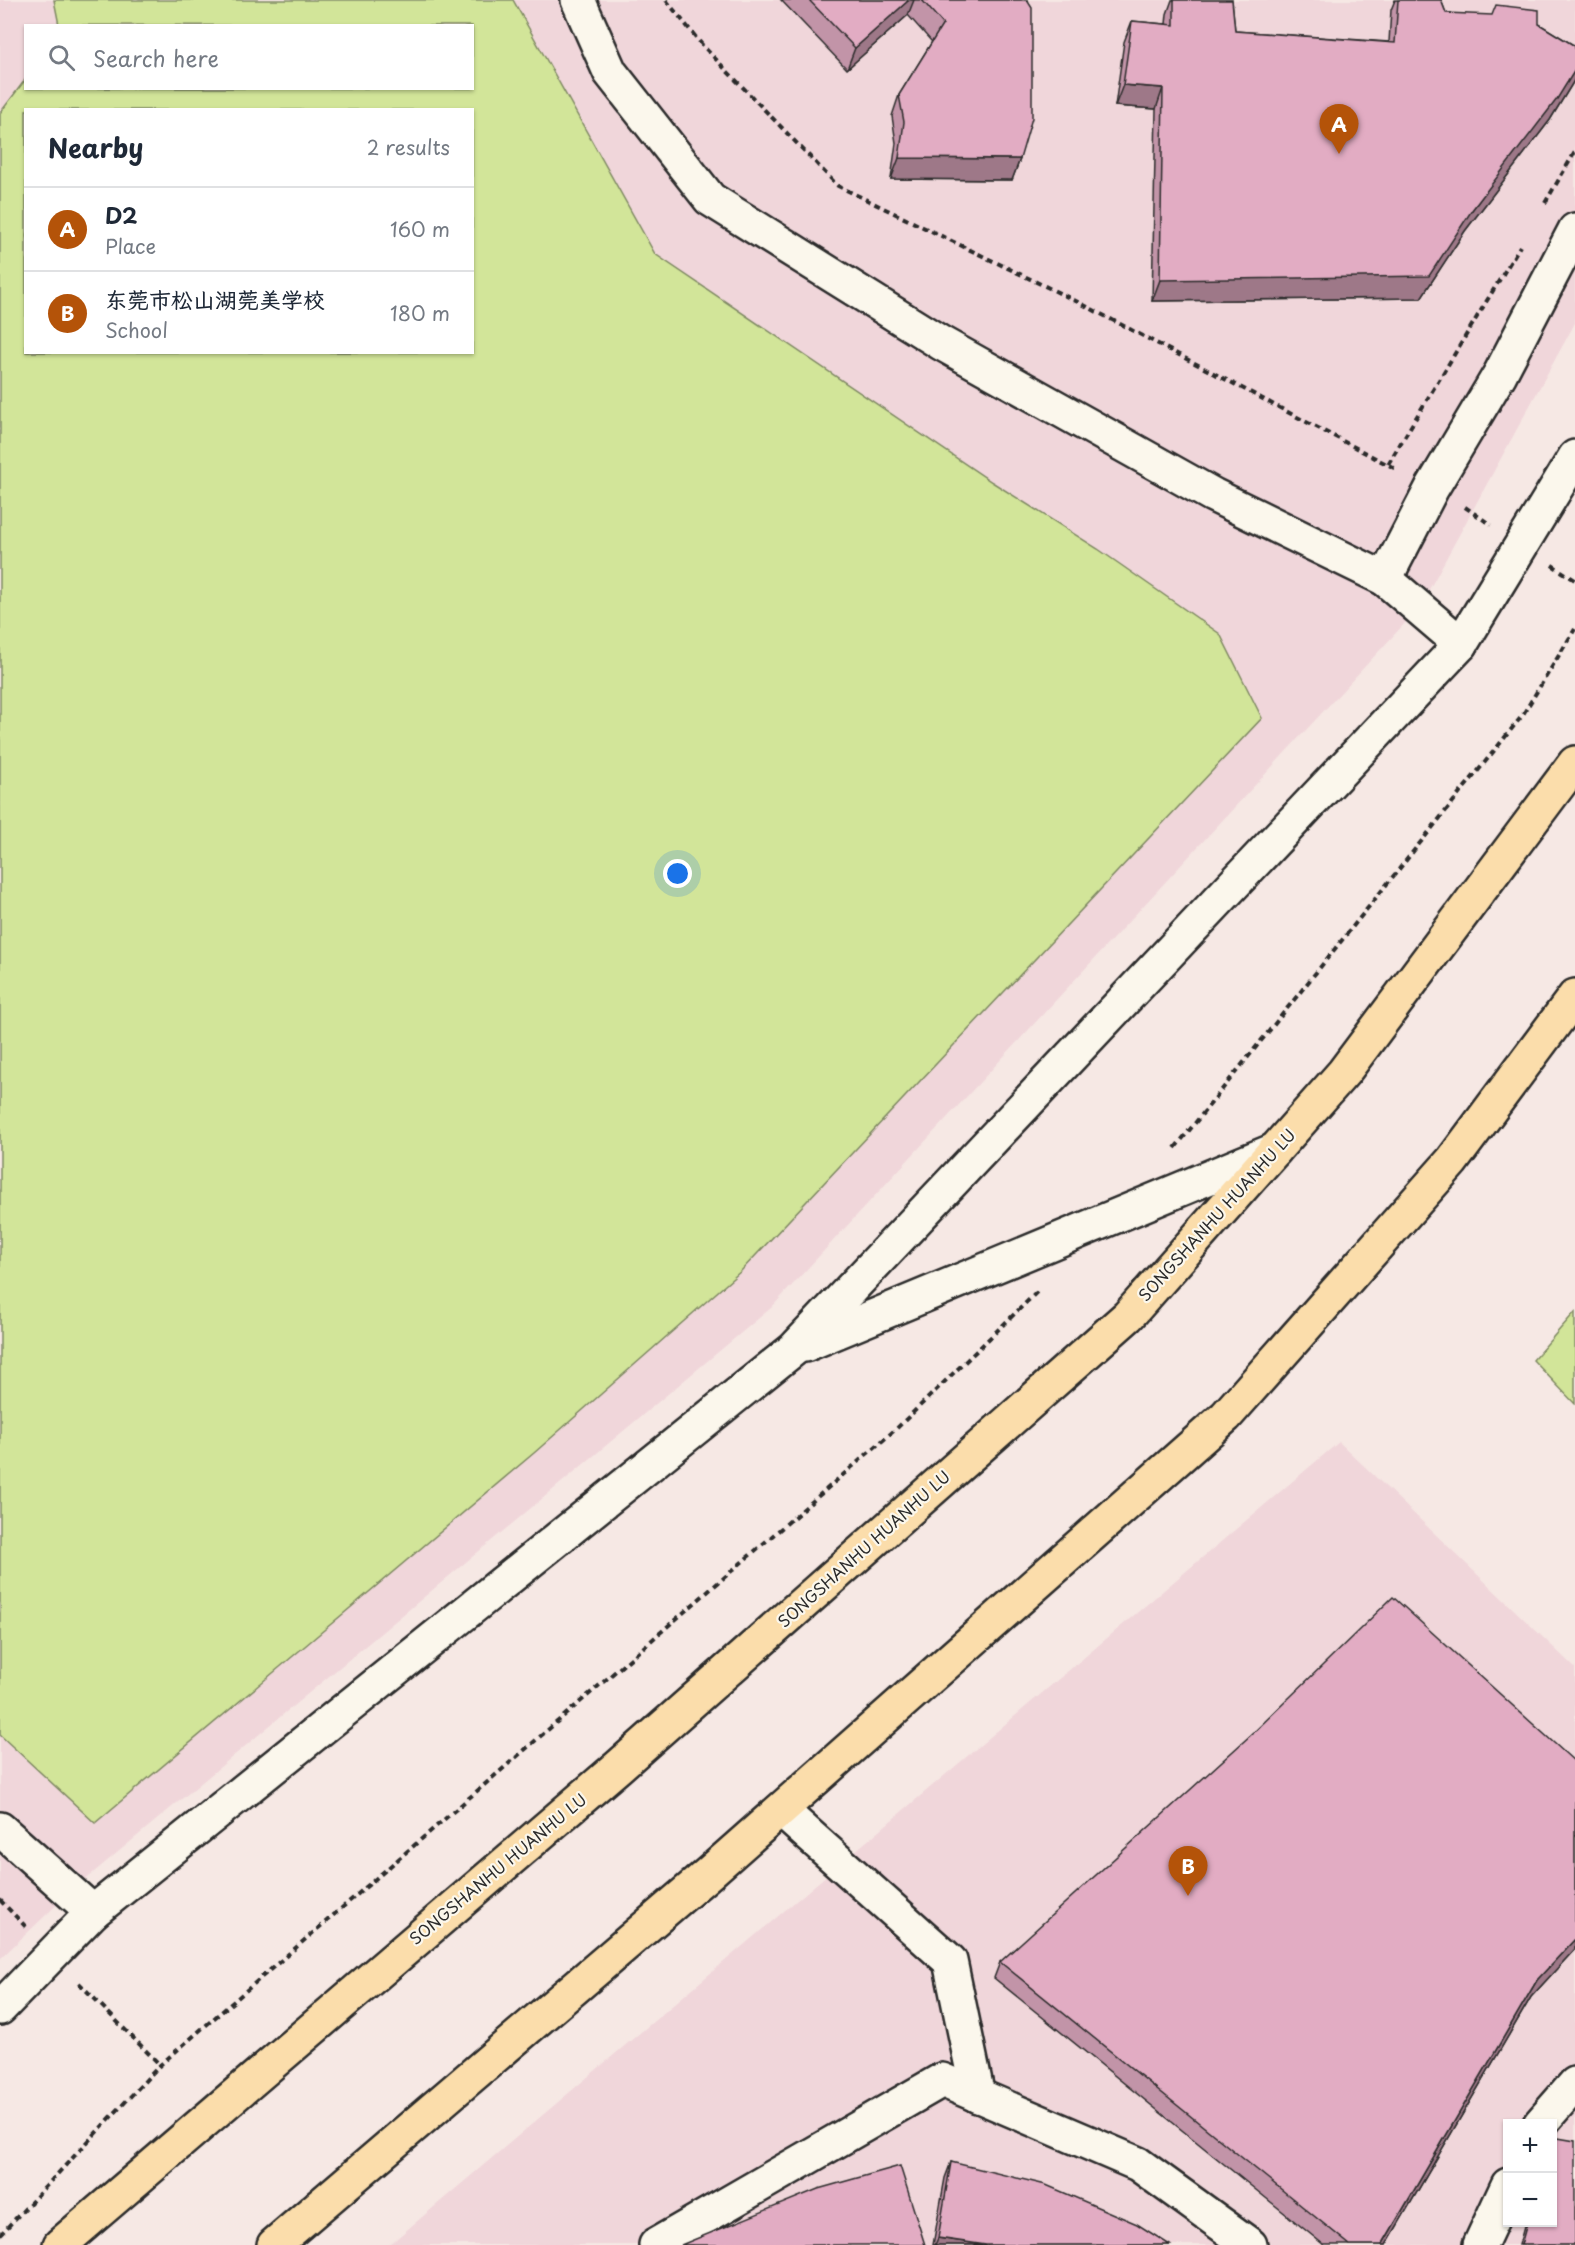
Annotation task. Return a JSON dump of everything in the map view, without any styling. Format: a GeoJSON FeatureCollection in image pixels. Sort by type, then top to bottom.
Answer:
{"type":"FeatureCollection","features":[{"type":"Feature","properties":{"kind":"main road","name":"SONGSHANHU HUANHU LU"},"geometry":{"type":"LineString","coordinates":[[60,2245],[618,1767],[1128,1316],[1344,1072],[1575,763]]}},
{"type":"Feature","properties":{"kind":"main road"},"geometry":{"type":"LineString","coordinates":[[274,2245],[700,1881],[1226,1416],[1452,1161],[1575,996]]}},
{"type":"Feature","properties":{"kind":"street"},"geometry":{"type":"LineString","coordinates":[[578,0],[610,72],[710,199],[940,344],[1213,495],[1385,579],[1461,644]]}},
{"type":"Feature","properties":{"kind":"street"},"geometry":{"type":"LineString","coordinates":[[1385,579],[1432,488],[1500,374],[1575,231]]}},
{"type":"Feature","properties":{"kind":"street"},"geometry":{"type":"LineString","coordinates":[[0,2008],[93,1912],[794,1349],[1461,644],[1575,457]]}},
{"type":"Feature","properties":{"kind":"street"},"geometry":{"type":"LineString","coordinates":[[794,1349],[1275,1150]]}},
{"type":"Feature","properties":{"kind":"street"},"geometry":{"type":"LineString","coordinates":[[781,1810],[950,1961],[978,2096]]}},
{"type":"Feature","properties":{"kind":"street"},"geometry":{"type":"LineString","coordinates":[[0,1829],[93,1912]]}},
{"type":"Feature","properties":{"kind":"street"},"geometry":{"type":"LineString","coordinates":[[656,2245],[942,2080],[1138,2164],[1250,2245]]}},
{"type":"Feature","properties":{"kind":"street"},"geometry":{"type":"LineString","coordinates":[[1544,2119],[1575,2084]]}},
{"type":"Feature","properties":{"kind":"street"},"geometry":{"type":"LineString","coordinates":[[1480,2245],[1503,2197]]}},
{"type":"Feature","properties":{"kind":"path"},"geometry":{"type":"LineString","coordinates":[[666,0],[703,46],[838,186],[1082,304],[1388,464],[1472,512]]}},
{"type":"Feature","properties":{"kind":"path"},"geometry":{"type":"LineString","coordinates":[[1540,212],[1575,152]]}},
{"type":"Feature","properties":{"kind":"path"},"geometry":{"type":"LineString","coordinates":[[1388,464],[1522,242]]}},
{"type":"Feature","properties":{"kind":"path"},"geometry":{"type":"LineString","coordinates":[[1169,1155],[1522,716],[1575,629]]}},
{"type":"Feature","properties":{"kind":"path"},"geometry":{"type":"LineString","coordinates":[[0,2235],[160,2065],[887,1437],[1039,1290]]}},
{"type":"Feature","properties":{"kind":"path"},"geometry":{"type":"LineString","coordinates":[[0,1900],[160,2065]]}},
{"type":"Feature","properties":{"kind":"shaded area"},"geometry":{"type":"Polygon","coordinates":[[[0,0],[1575,0],[1575,323],[1419,608],[771,1308],[70,1892],[0,1959],[0,0]]]}},
{"type":"Feature","properties":{"kind":"shaded area"},"geometry":{"type":"Polygon","coordinates":[[[1339,1442],[1575,1668],[1575,2245],[389,2245],[1339,1442]]]}},
{"type":"Feature","properties":{"kind":"green space"},"geometry":{"type":"Polygon","coordinates":[[[54,0],[513,0],[655,254],[992,482],[1098,549],[1220,634],[1262,718],[741,1271],[534,1453],[95,1823],[0,1735],[0,113],[24,81],[24,90],[474,90],[474,24],[59,24],[54,0]]]}},
{"type":"Feature","properties":{"kind":"green space"},"geometry":{"type":"Polygon","coordinates":[[[1575,1312],[1575,1404],[1533,1360],[1575,1312]]]}},
{"type":"Feature","properties":{"kind":"building"},"geometry":{"type":"Polygon","coordinates":[[[809,0],[909,0],[855,48],[809,0]]]}},
{"type":"Feature","properties":{"kind":"building"},"geometry":{"type":"Polygon","coordinates":[[[922,0],[1027,0],[1032,8],[1032,118],[1020,159],[899,158],[904,122],[899,95],[943,24],[922,0]]]}},
{"type":"Feature","properties":{"kind":"building"},"geometry":{"type":"Polygon","coordinates":[[[1174,0],[1232,0],[1235,31],[1395,43],[1398,0],[1441,0],[1446,13],[1492,15],[1496,5],[1539,10],[1539,24],[1575,46],[1575,70],[1557,99],[1472,210],[1429,276],[1160,280],[1163,88],[1123,85],[1132,21],[1174,25],[1174,0]]]}},
{"type":"Feature","properties":{"kind":"building"},"geometry":{"type":"Polygon","coordinates":[[[1393,1597],[1575,1762],[1575,1939],[1537,1980],[1382,2245],[1350,2245],[1000,1962],[1253,1733],[1393,1597]]]}},
{"type":"Feature","properties":{"kind":"building"},"geometry":{"type":"Polygon","coordinates":[[[1557,2138],[1575,2141],[1575,2245],[1521,2245],[1526,2227],[1557,2227],[1557,2138]]]}},
{"type":"Feature","properties":{"kind":"building"},"geometry":{"type":"Polygon","coordinates":[[[951,2162],[1046,2185],[1137,2224],[1170,2245],[986,2245],[938,2238],[951,2162]]]}},
{"type":"Feature","properties":{"kind":"building"},"geometry":{"type":"Polygon","coordinates":[[[900,2166],[925,2245],[681,2245],[818,2189],[900,2166]]]}},
{"type":"Feature","properties":{"kind":"place","name":"D2"},"geometry":{"type":"Point","coordinates":[1339,154]}},
{"type":"Feature","properties":{"kind":"place","name":"东莞市松山湖莞美学校"},"geometry":{"type":"Point","coordinates":[1188,1896]}}]}
